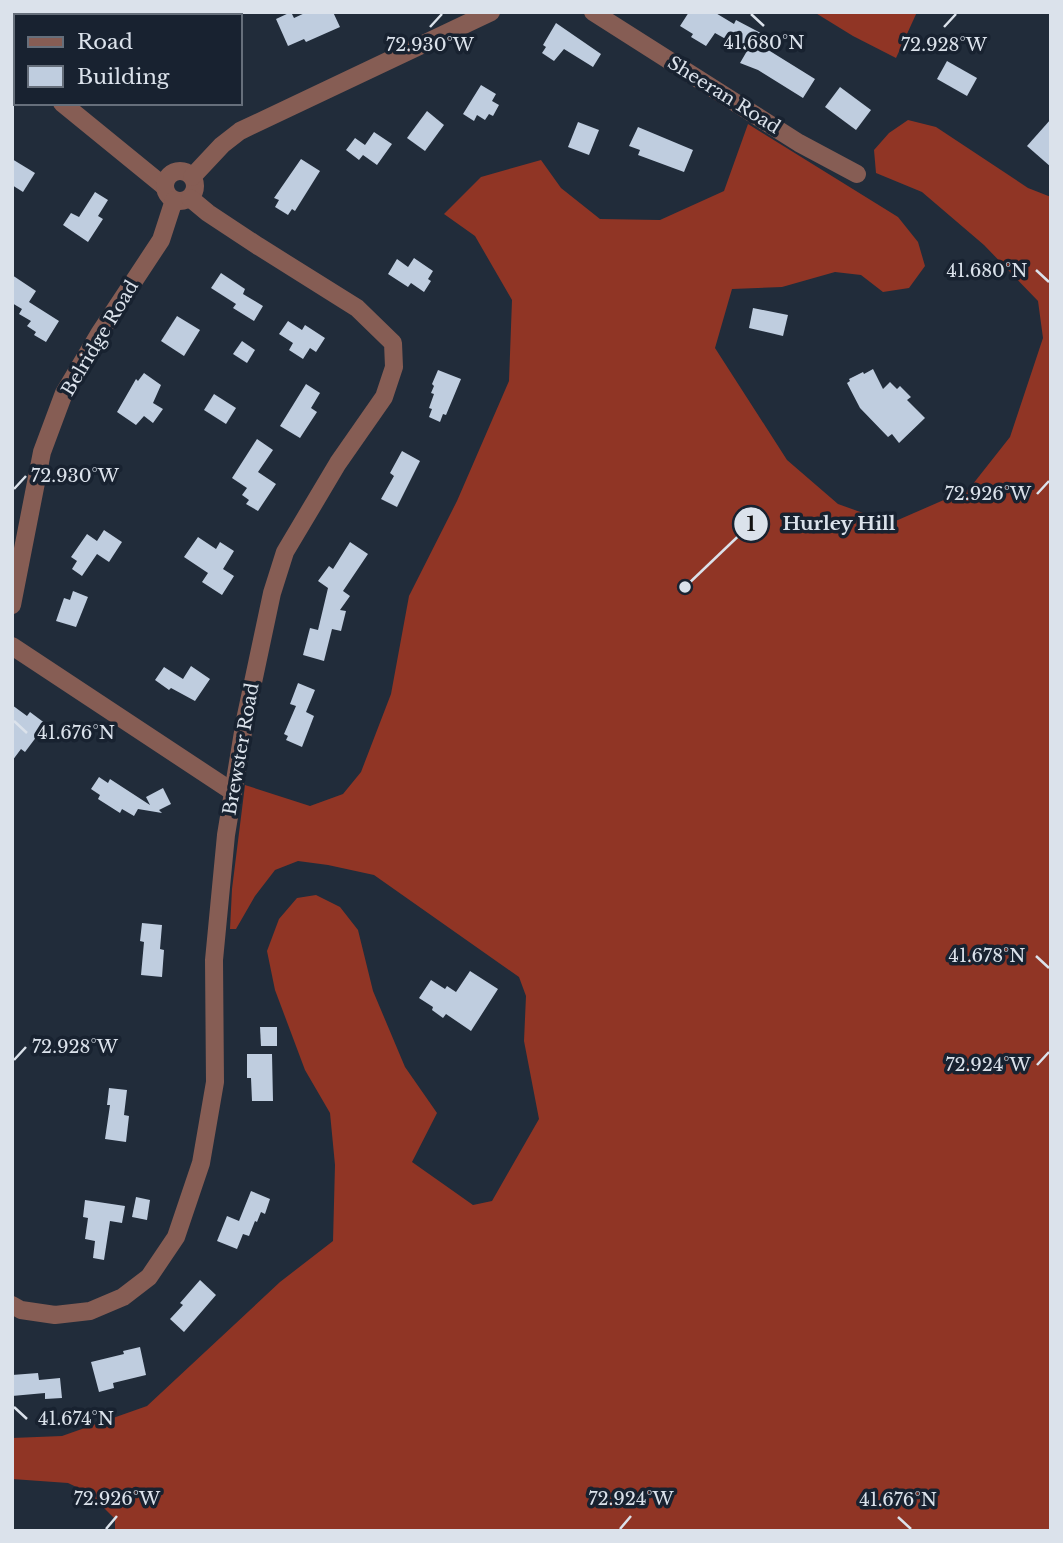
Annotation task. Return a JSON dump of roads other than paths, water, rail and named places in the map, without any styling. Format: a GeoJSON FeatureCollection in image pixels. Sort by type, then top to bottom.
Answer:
{"type":"FeatureCollection","features":[{"type":"Feature","properties":{"kind":"street"},"geometry":{"type":"LineString","coordinates":[[176,195],[167,178],[181,171],[192,177],[222,145],[240,131],[491,12]]}},
{"type":"Feature","properties":{"kind":"street","name":"Sheeran Road"},"geometry":{"type":"LineString","coordinates":[[593,12],[799,143],[857,174]]}},
{"type":"Feature","properties":{"kind":"street","name":"Brewster Road"},"geometry":{"type":"LineString","coordinates":[[12,1305],[21,1310],[55,1315],[90,1311],[123,1297],[149,1277],[176,1237],[201,1163],[215,1082],[214,960],[226,835],[245,720],[270,606],[285,552],[338,463],[384,397],[394,367],[393,343],[357,308],[176,195],[64,105]]}},
{"type":"Feature","properties":{"kind":"street","name":"Belridge Road"},"geometry":{"type":"LineString","coordinates":[[12,605],[42,452],[64,393],[161,240],[176,195],[195,186],[192,177]]}},
{"type":"Feature","properties":{"kind":"street"},"geometry":{"type":"LineString","coordinates":[[12,646],[233,792]]}},
{"type":"Feature","properties":{"kind":"place","name":"Hurley Hill"},"geometry":{"type":"Point","coordinates":[685,587]}}]}
